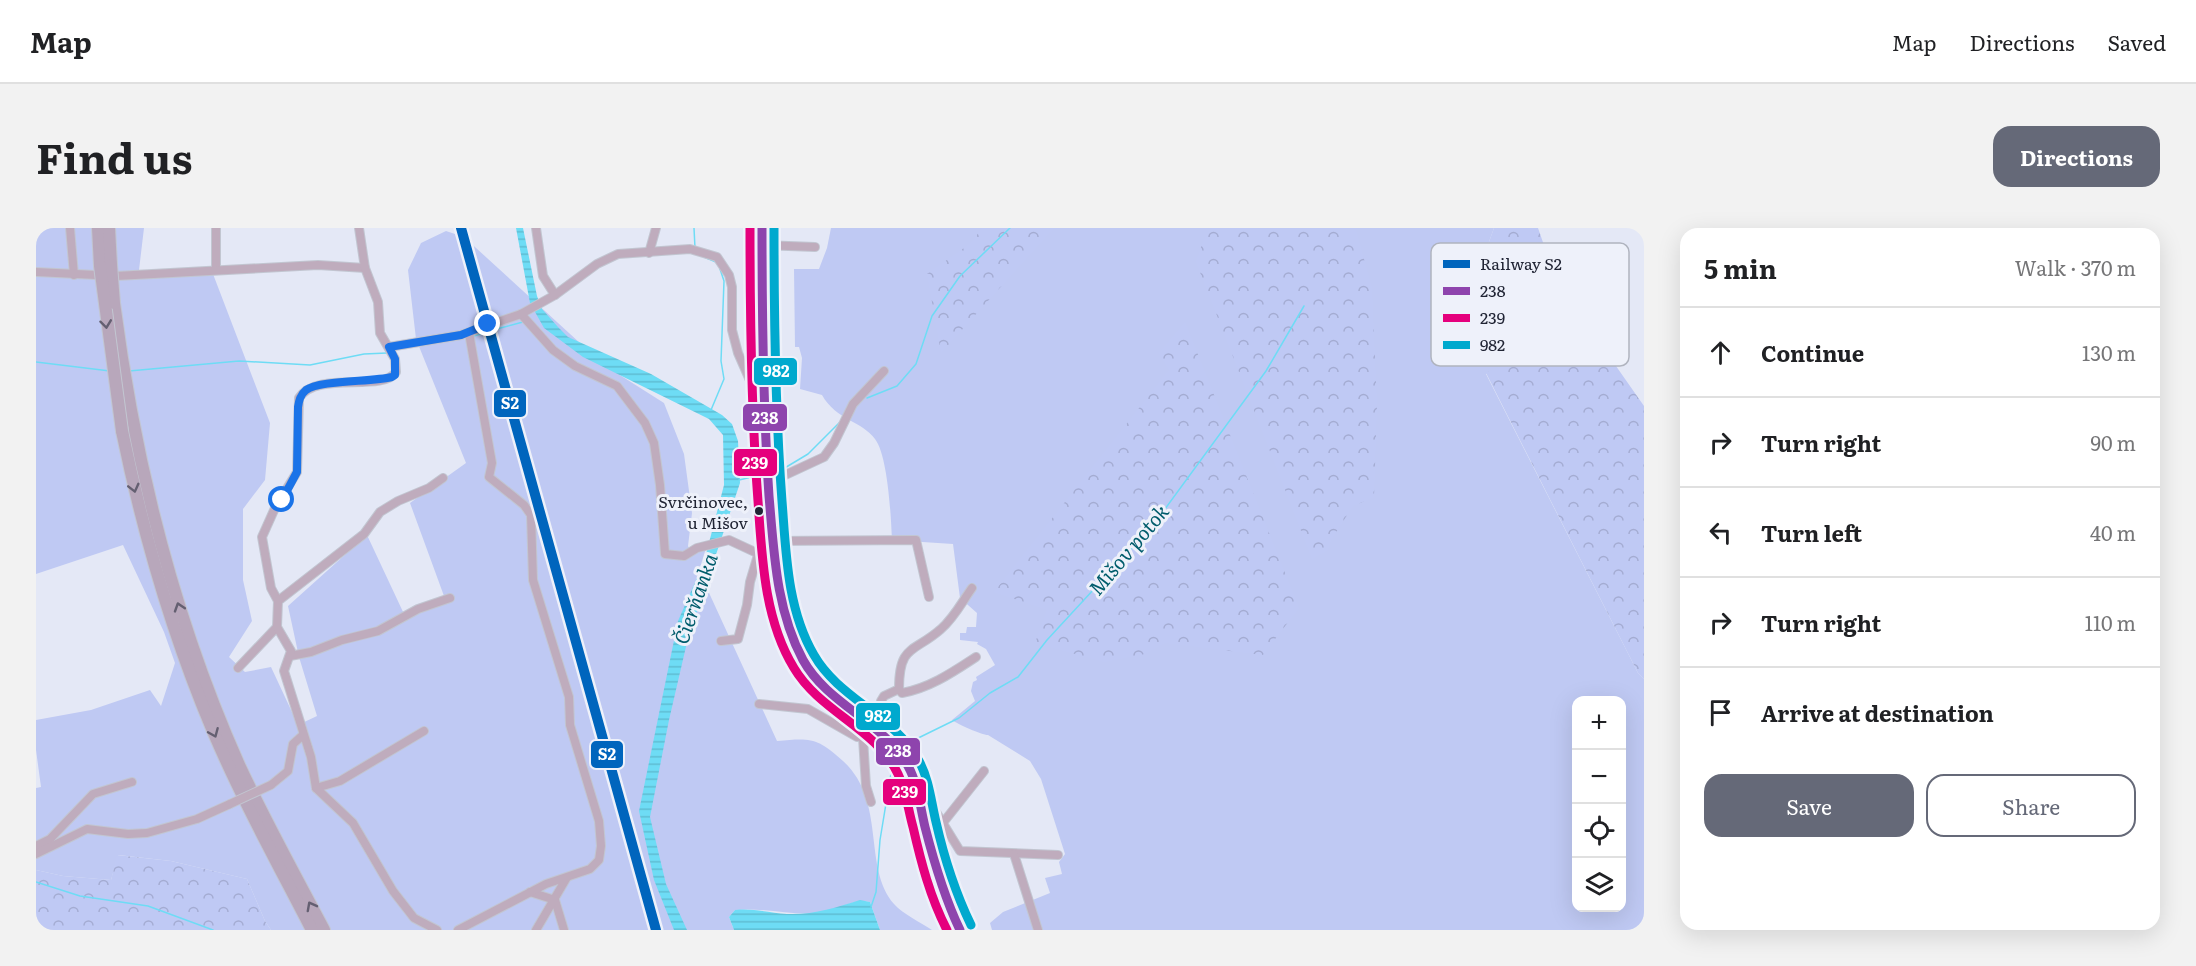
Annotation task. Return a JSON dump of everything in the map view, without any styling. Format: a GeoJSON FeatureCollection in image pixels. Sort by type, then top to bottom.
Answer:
{"type":"FeatureCollection","features":[{"type":"Feature","properties":{"kind":"highway"},"geometry":{"type":"LineString","coordinates":[[98,228],[128,430],[152,557],[195,686],[231,770],[293,884],[324,930]]}},
{"type":"Feature","properties":{"kind":"highway"},"geometry":{"type":"LineString","coordinates":[[105,265],[108,228]]}},
{"type":"Feature","properties":{"kind":"highway"},"geometry":{"type":"LineString","coordinates":[[293,884],[312,930]]}},
{"type":"Feature","properties":{"kind":"main road"},"geometry":{"type":"LineString","coordinates":[[762,228],[764,403],[768,483],[777,572],[789,627],[812,674],[837,702],[882,734],[907,763],[919,799],[939,878],[960,930]]}},
{"type":"Feature","properties":{"kind":"street"},"geometry":{"type":"LineString","coordinates":[[70,228],[74,275]]}},
{"type":"Feature","properties":{"kind":"street"},"geometry":{"type":"LineString","coordinates":[[216,228],[216,269]]}},
{"type":"Feature","properties":{"kind":"street"},"geometry":{"type":"LineString","coordinates":[[359,228],[365,268],[378,302],[380,333],[389,347],[396,366],[395,375],[322,385],[307,389],[299,398],[297,472],[275,508],[262,537],[269,581],[278,601],[277,627],[291,651],[284,670],[316,788],[353,823],[393,891],[414,918],[437,930]]}},
{"type":"Feature","properties":{"kind":"street"},"geometry":{"type":"LineString","coordinates":[[536,228],[543,276],[553,296]]}},
{"type":"Feature","properties":{"kind":"street"},"geometry":{"type":"LineString","coordinates":[[649,253],[656,228]]}},
{"type":"Feature","properties":{"kind":"street"},"geometry":{"type":"LineString","coordinates":[[762,245],[815,247]]}},
{"type":"Feature","properties":{"kind":"street"},"geometry":{"type":"LineString","coordinates":[[389,347],[469,333],[521,314],[553,296],[597,264],[618,254],[690,249],[717,257],[723,265],[732,287],[732,330],[738,353],[756,394],[764,403]]}},
{"type":"Feature","properties":{"kind":"street"},"geometry":{"type":"LineString","coordinates":[[36,272],[116,276],[318,265],[365,268]]}},
{"type":"Feature","properties":{"kind":"street"},"geometry":{"type":"LineString","coordinates":[[521,314],[553,350],[575,366],[617,386],[632,405],[654,443],[660,485],[664,554],[684,556],[698,548],[729,540],[757,553],[768,570],[777,572]]}},
{"type":"Feature","properties":{"kind":"street"},"geometry":{"type":"LineString","coordinates":[[458,930],[530,892],[590,869],[599,860],[601,846],[599,821],[570,725],[569,696],[533,580],[531,515],[524,505],[489,477],[492,463],[469,333]]}},
{"type":"Feature","properties":{"kind":"street"},"geometry":{"type":"LineString","coordinates":[[768,483],[824,457],[853,404],[884,371]]}},
{"type":"Feature","properties":{"kind":"street"},"geometry":{"type":"LineString","coordinates":[[278,601],[364,534],[380,512],[444,478]]}},
{"type":"Feature","properties":{"kind":"street"},"geometry":{"type":"LineString","coordinates":[[721,641],[738,639],[757,553],[764,535],[916,540],[929,597]]}},
{"type":"Feature","properties":{"kind":"street"},"geometry":{"type":"LineString","coordinates":[[898,689],[899,676],[906,654],[940,630],[972,588]]}},
{"type":"Feature","properties":{"kind":"street"},"geometry":{"type":"LineString","coordinates":[[290,656],[308,653],[342,640],[378,631],[413,611],[450,598]]}},
{"type":"Feature","properties":{"kind":"street"},"geometry":{"type":"LineString","coordinates":[[238,668],[277,627]]}},
{"type":"Feature","properties":{"kind":"street"},"geometry":{"type":"LineString","coordinates":[[898,689],[902,693],[914,691],[949,675],[976,657]]}},
{"type":"Feature","properties":{"kind":"street"},"geometry":{"type":"LineString","coordinates":[[759,704],[808,709],[840,728],[863,738],[882,734],[886,727],[881,701],[884,696],[898,689]]}},
{"type":"Feature","properties":{"kind":"street"},"geometry":{"type":"LineString","coordinates":[[316,788],[340,781],[424,731]]}},
{"type":"Feature","properties":{"kind":"street"},"geometry":{"type":"LineString","coordinates":[[36,854],[87,829],[128,834],[147,832],[188,822],[230,804],[271,784],[288,771],[293,744],[303,735]]}},
{"type":"Feature","properties":{"kind":"street"},"geometry":{"type":"LineString","coordinates":[[863,738],[866,786],[871,802]]}},
{"type":"Feature","properties":{"kind":"street"},"geometry":{"type":"LineString","coordinates":[[942,824],[984,771]]}},
{"type":"Feature","properties":{"kind":"street"},"geometry":{"type":"LineString","coordinates":[[36,846],[50,839],[93,794],[132,782]]}},
{"type":"Feature","properties":{"kind":"street"},"geometry":{"type":"LineString","coordinates":[[919,799],[928,799],[960,851],[1058,855]]}},
{"type":"Feature","properties":{"kind":"street"},"geometry":{"type":"LineString","coordinates":[[1014,854],[1038,930]]}},
{"type":"Feature","properties":{"kind":"street"},"geometry":{"type":"LineString","coordinates":[[536,930],[555,900],[557,891],[568,877]]}},
{"type":"Feature","properties":{"kind":"street"},"geometry":{"type":"LineString","coordinates":[[530,892],[555,900]]}},
{"type":"Feature","properties":{"kind":"street"},"geometry":{"type":"LineString","coordinates":[[555,900],[564,930]]}},
{"type":"Feature","properties":{"kind":"shaded area"},"geometry":{"type":"Polygon","coordinates":[[[36,228],[144,228],[139,270],[213,274],[270,423],[265,480],[243,509],[243,580],[252,621],[229,657],[245,672],[271,667],[298,725],[317,716],[299,657],[288,606],[367,535],[404,614],[444,596],[410,503],[466,463],[416,339],[408,270],[421,243],[446,231],[464,237],[604,365],[664,403],[684,454],[692,513],[688,546],[692,554],[706,548],[699,571],[777,741],[798,739],[819,743],[843,761],[857,777],[870,814],[875,853],[884,889],[898,908],[932,930],[880,930],[870,902],[863,901],[820,913],[735,910],[729,917],[734,930],[271,930],[247,879],[171,861],[118,855],[111,880],[63,876],[36,870],[36,788],[41,787],[36,750],[36,720],[91,710],[150,690],[161,706],[175,663],[164,632],[123,545],[36,574],[36,228]]]}},
{"type":"Feature","properties":{"kind":"shaded area"},"geometry":{"type":"Polygon","coordinates":[[[831,228],[1494,228],[1489,243],[1431,243],[1431,366],[1504,366],[1486,374],[1638,673],[1644,679],[1644,930],[992,930],[990,923],[1003,912],[1050,893],[1045,878],[1062,874],[1059,862],[1065,854],[1041,779],[1030,761],[988,735],[952,720],[975,701],[971,691],[973,682],[977,680],[976,677],[995,665],[986,649],[977,644],[978,642],[960,640],[960,633],[966,633],[967,627],[976,627],[977,613],[960,598],[953,544],[892,540],[886,472],[875,439],[863,428],[834,410],[822,395],[800,389],[802,358],[799,347],[795,347],[794,269],[819,269],[831,228]]]}},
{"type":"Feature","properties":{"kind":"green space"},"geometry":{"type":"Polygon","coordinates":[[[982,228],[1054,228],[941,353],[927,274],[971,243],[982,228]]]}},
{"type":"Feature","properties":{"kind":"green space"},"geometry":{"type":"Polygon","coordinates":[[[1212,228],[1356,230],[1372,288],[1377,405],[1374,497],[1353,506],[1331,540],[1328,550],[1312,559],[1196,262],[1203,241],[1212,228]]]}},
{"type":"Feature","properties":{"kind":"green space"},"geometry":{"type":"Polygon","coordinates":[[[1494,228],[1538,228],[1543,243],[1489,243],[1494,228]]]}},
{"type":"Feature","properties":{"kind":"green space"},"geometry":{"type":"Polygon","coordinates":[[[1185,322],[1299,608],[1263,655],[1165,643],[1145,654],[1104,662],[1035,643],[1047,610],[994,592],[1169,370],[1159,353],[1185,322]]]}},
{"type":"Feature","properties":{"kind":"green space"},"geometry":{"type":"Polygon","coordinates":[[[1502,366],[1616,366],[1644,406],[1644,679],[1638,673],[1486,373],[1502,366]]]}},
{"type":"Feature","properties":{"kind":"green space"},"geometry":{"type":"Polygon","coordinates":[[[117,855],[171,861],[247,879],[271,930],[36,930],[36,870],[63,876],[111,880],[117,855]]]}},
{"type":"Feature","properties":{"kind":"water","name":"Čierňanka"},"geometry":{"type":"Polygon","coordinates":[[[516,228],[523,228],[537,296],[542,309],[568,337],[651,374],[722,415],[732,424],[738,441],[740,483],[688,638],[650,817],[666,884],[687,930],[674,930],[654,880],[639,811],[678,621],[704,562],[724,485],[723,435],[709,419],[583,357],[544,328],[530,303],[516,228]]]}},
{"type":"Feature","properties":{"kind":"water"},"geometry":{"type":"Polygon","coordinates":[[[860,900],[870,902],[880,930],[734,930],[729,917],[735,910],[787,914],[806,913],[860,900]]]}},
{"type":"Feature","properties":{"kind":"waterway"},"geometry":{"type":"LineString","coordinates":[[694,228],[695,248]]}},
{"type":"Feature","properties":{"kind":"waterway"},"geometry":{"type":"LineString","coordinates":[[867,398],[897,386],[916,364],[932,316],[960,276],[1010,228]]}},
{"type":"Feature","properties":{"kind":"waterway"},"geometry":{"type":"LineString","coordinates":[[704,257],[716,262]]}},
{"type":"Feature","properties":{"kind":"waterway"},"geometry":{"type":"LineString","coordinates":[[711,410],[724,379],[721,361],[724,281],[720,269]]}},
{"type":"Feature","properties":{"kind":"waterway","name":"Mišov potok"},"geometry":{"type":"LineString","coordinates":[[906,744],[959,718],[990,693],[1018,677],[1047,640],[1154,524],[1266,371],[1304,306]]}},
{"type":"Feature","properties":{"kind":"waterway"},"geometry":{"type":"LineString","coordinates":[[493,330],[523,322]]}},
{"type":"Feature","properties":{"kind":"waterway"},"geometry":{"type":"LineString","coordinates":[[474,336],[486,332]]}},
{"type":"Feature","properties":{"kind":"waterway"},"geometry":{"type":"LineString","coordinates":[[129,371],[239,361],[310,365],[364,354],[387,353]]}},
{"type":"Feature","properties":{"kind":"waterway"},"geometry":{"type":"LineString","coordinates":[[36,362],[110,371]]}},
{"type":"Feature","properties":{"kind":"waterway"},"geometry":{"type":"LineString","coordinates":[[783,469],[808,454],[840,422]]}},
{"type":"Feature","properties":{"kind":"waterway"},"geometry":{"type":"LineString","coordinates":[[739,480],[756,476]]}},
{"type":"Feature","properties":{"kind":"waterway","name":"Mišov potok"},"geometry":{"type":"LineString","coordinates":[[871,907],[876,892],[880,840],[894,755]]}},
{"type":"Feature","properties":{"kind":"waterway"},"geometry":{"type":"LineString","coordinates":[[36,882],[80,896],[148,906],[213,930]]}},
{"type":"Feature","properties":{"kind":"rail line","name":"S2"},"geometry":{"type":"LineString","coordinates":[[461,228],[656,930]]}},
{"type":"Feature","properties":{"kind":"transit line","name":"239"},"geometry":{"type":"LineString","coordinates":[[750,228],[751,364],[756,467],[763,566],[770,608],[784,649],[805,683],[818,697],[876,744],[898,774],[927,879],[947,930]]}},
{"type":"Feature","properties":{"kind":"transit line","name":"238"},"geometry":{"type":"LineString","coordinates":[[762,228],[763,362],[769,496],[778,580],[787,621],[803,660],[814,676],[826,689],[885,737],[908,766],[940,879],[960,930]]}},
{"type":"Feature","properties":{"kind":"transit line","name":"982"},"geometry":{"type":"LineString","coordinates":[[774,228],[775,364],[780,467],[789,580],[798,619],[814,655],[825,670],[837,684],[896,731],[919,761],[927,783],[946,861],[971,925]]}},
{"type":"Feature","properties":{"kind":"place","name":"Svrčinovec, u Mišov"},"geometry":{"type":"Point","coordinates":[759,511]}},
{"type":"Feature","properties":{"kind":"route"},"geometry":{"type":"LineString","coordinates":[[282,500],[297,472],[299,398],[307,389],[331,383],[352,383],[392,377],[395,375],[396,366],[389,347],[414,340],[461,335],[488,324]]}}]}
